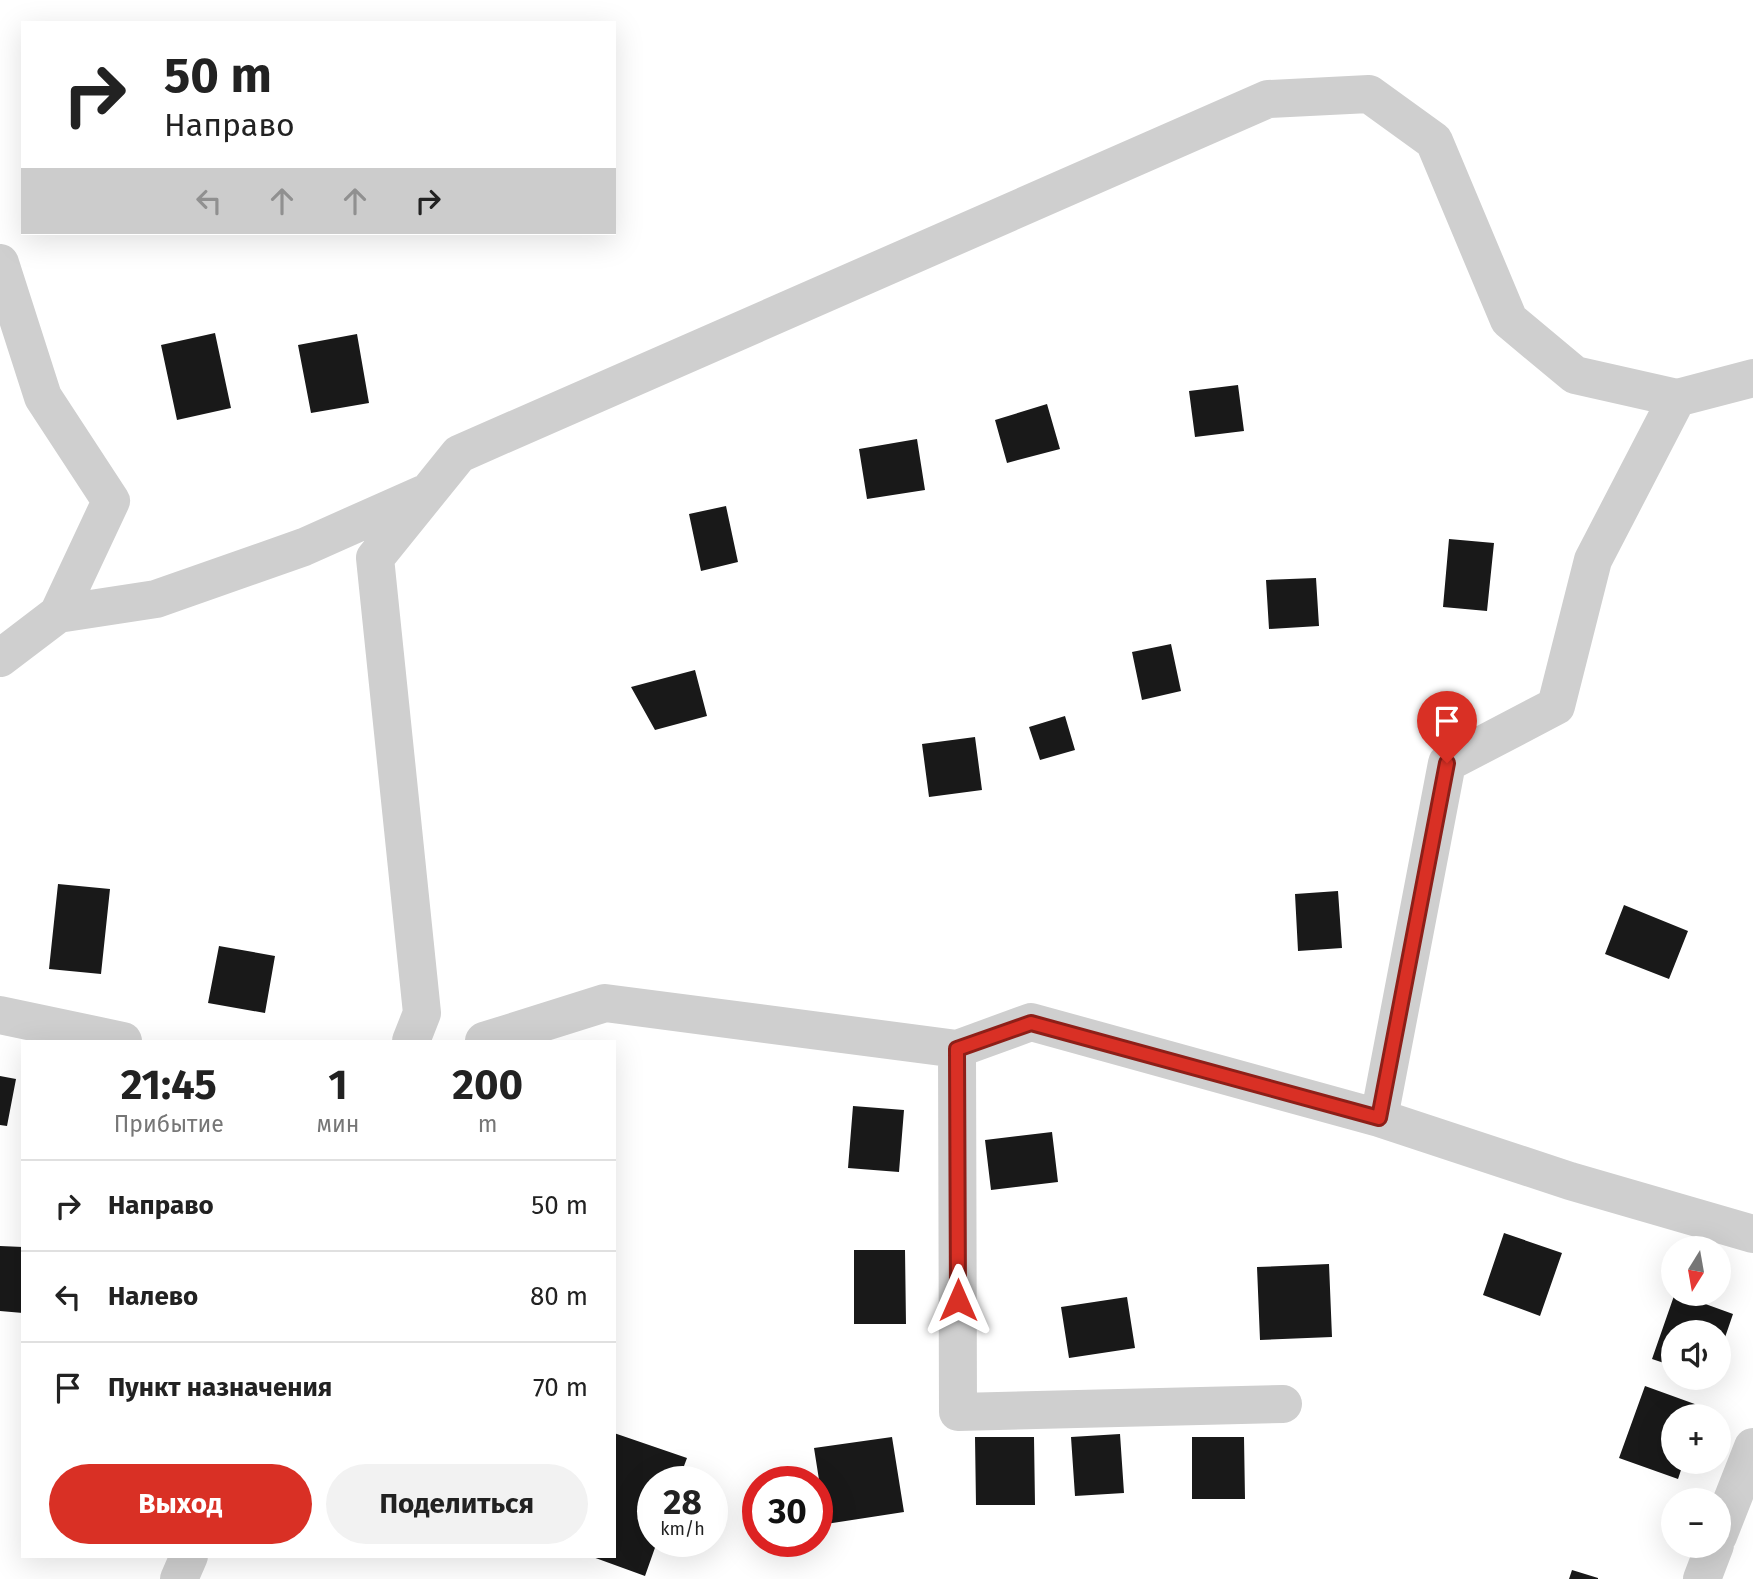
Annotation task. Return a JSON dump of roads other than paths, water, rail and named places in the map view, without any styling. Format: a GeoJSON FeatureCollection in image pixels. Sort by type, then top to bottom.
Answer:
{"type":"FeatureCollection","features":[{"type":"Feature","properties":{"kind":"street"},"geometry":{"type":"LineString","coordinates":[[411,1040],[422,1013],[375,558],[459,454],[1268,99],[1369,94],[1434,141],[1508,320],[1575,376],[1677,398],[1753,377]]}},
{"type":"Feature","properties":{"kind":"street"},"geometry":{"type":"LineString","coordinates":[[0,263],[43,397],[111,502],[58,614],[0,658]]}},
{"type":"Feature","properties":{"kind":"street"},"geometry":{"type":"LineString","coordinates":[[1379,1118],[1447,763],[1556,706],[1593,560],[1677,398]]}},
{"type":"Feature","properties":{"kind":"street"},"geometry":{"type":"LineString","coordinates":[[58,614],[156,599],[303,547],[428,492]]}},
{"type":"Feature","properties":{"kind":"street"},"geometry":{"type":"LineString","coordinates":[[487,1040],[605,1003],[957,1049],[1031,1023],[1379,1118],[1570,1181],[1753,1234]]}},
{"type":"Feature","properties":{"kind":"street"},"geometry":{"type":"LineString","coordinates":[[0,1016],[118,1040]]}},
{"type":"Feature","properties":{"kind":"street"},"geometry":{"type":"LineString","coordinates":[[957,1049],[958,1412],[1283,1404]]}},
{"type":"Feature","properties":{"kind":"street"},"geometry":{"type":"LineString","coordinates":[[1731,1503],[1753,1447]]}},
{"type":"Feature","properties":{"kind":"street"},"geometry":{"type":"LineString","coordinates":[[179,1579],[188,1558]]}},
{"type":"Feature","properties":{"kind":"street"},"geometry":{"type":"LineString","coordinates":[[1702,1579],[1710,1558]]}}]}
